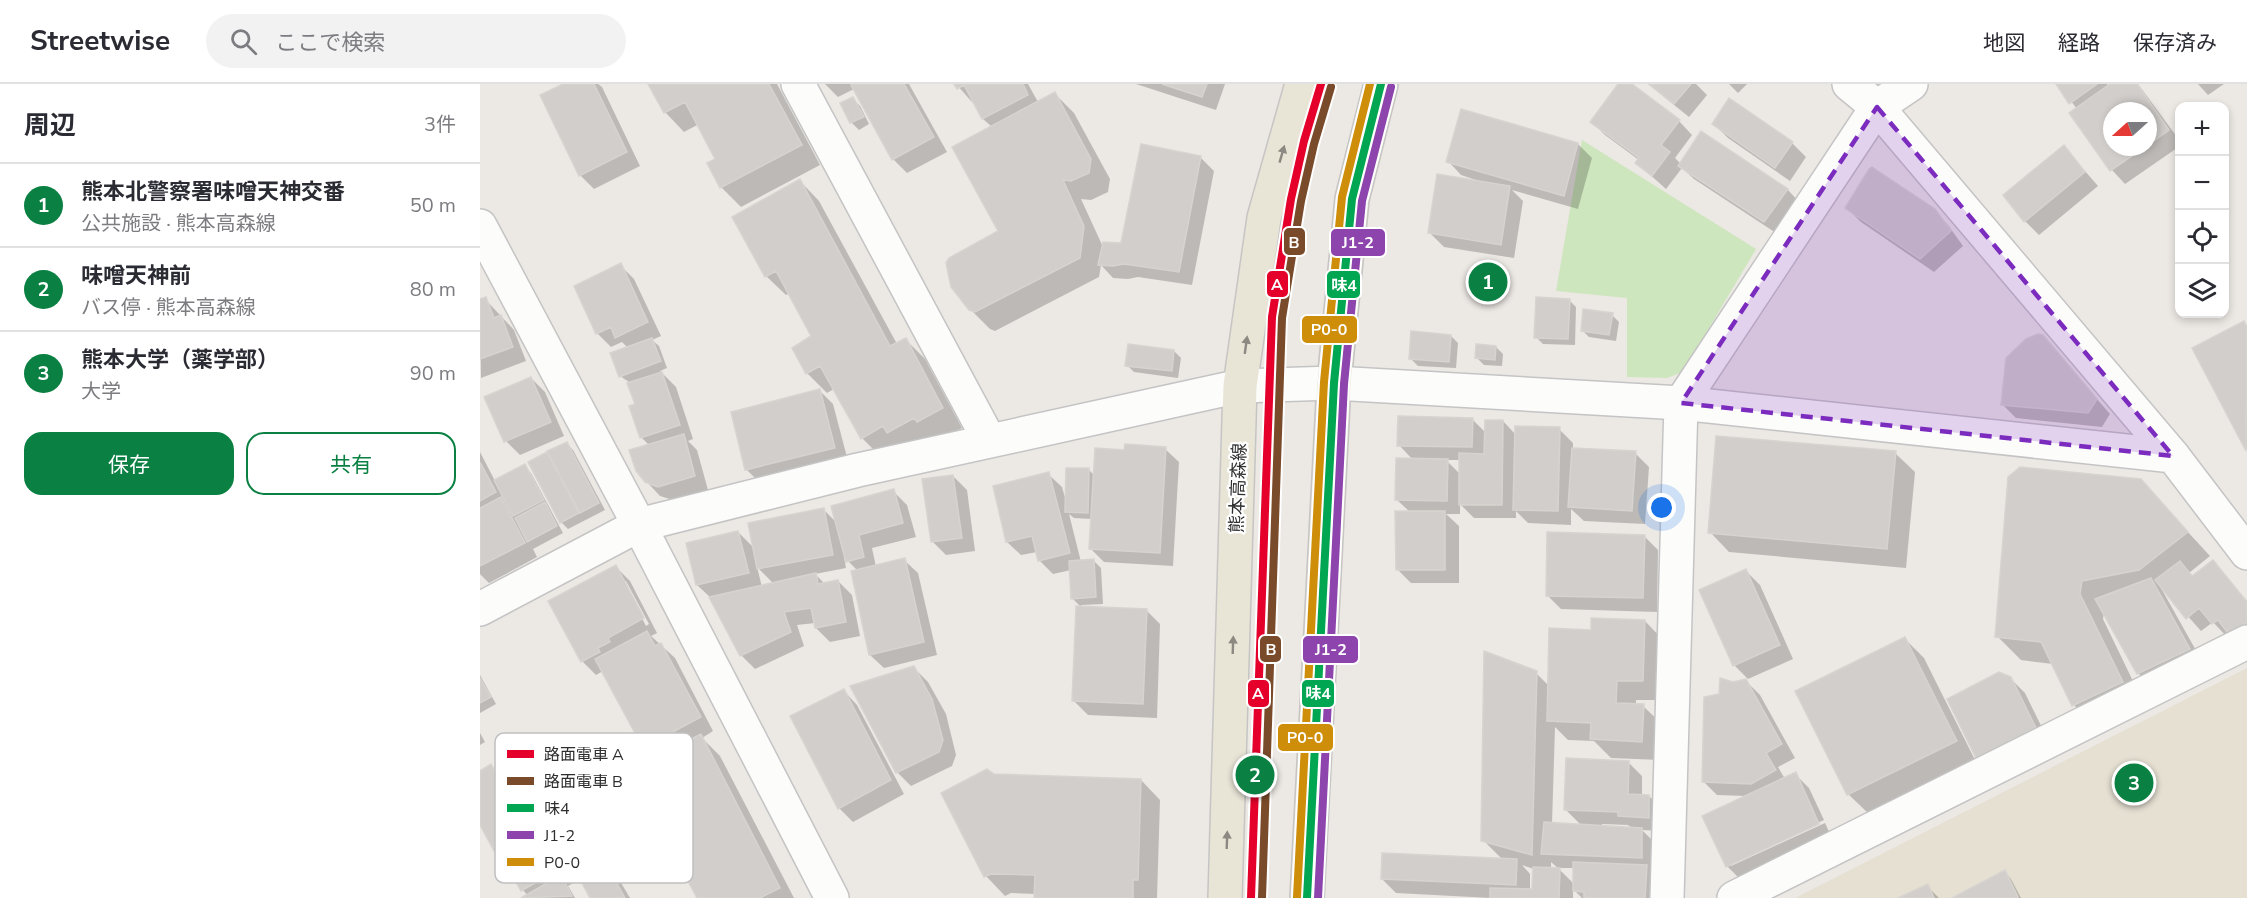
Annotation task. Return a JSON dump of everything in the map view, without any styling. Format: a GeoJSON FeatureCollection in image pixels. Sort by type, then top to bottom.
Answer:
{"type":"FeatureCollection","features":[{"type":"Feature","properties":{"kind":"main road","name":"熊本高森線"},"geometry":{"type":"LineString","coordinates":[[1225,898],[1240,386],[1264,218],[1302,84]]}},
{"type":"Feature","properties":{"kind":"main road"},"geometry":{"type":"LineString","coordinates":[[1307,898],[1334,383],[1352,199],[1382,84]]}},
{"type":"Feature","properties":{"kind":"street"},"geometry":{"type":"LineString","coordinates":[[798,84],[989,440]]}},
{"type":"Feature","properties":{"kind":"street"},"geometry":{"type":"LineString","coordinates":[[1849,84],[1877,107],[2173,456],[2247,553]]}},
{"type":"Feature","properties":{"kind":"street"},"geometry":{"type":"LineString","coordinates":[[1667,898],[1681,403],[1877,107],[1911,84]]}},
{"type":"Feature","properties":{"kind":"street"},"geometry":{"type":"LineString","coordinates":[[480,226],[639,525],[832,898]]}},
{"type":"Feature","properties":{"kind":"street"},"geometry":{"type":"LineString","coordinates":[[480,609],[639,525],[858,470],[1240,386],[1334,383],[1681,403],[2173,456]]}},
{"type":"Feature","properties":{"kind":"street"},"geometry":{"type":"LineString","coordinates":[[1734,898],[2247,642]]}},
{"type":"Feature","properties":{"kind":"highlighted area"},"geometry":{"type":"Polygon","coordinates":[[[1877,107],[2173,456],[1681,403],[1877,107]]]}},
{"type":"Feature","properties":{"kind":"shaded area"},"geometry":{"type":"Polygon","coordinates":[[[2247,668],[2247,898],[1795,898],[2247,668]]]}},
{"type":"Feature","properties":{"kind":"green space"},"geometry":{"type":"Polygon","coordinates":[[[1582,140],[1756,249],[1683,372],[1667,378],[1627,377],[1627,298],[1556,291],[1582,140]]]}},
{"type":"Feature","properties":{"kind":"building"},"geometry":{"type":"Polygon","coordinates":[[[563,84],[594,84],[627,152],[579,176],[540,95],[563,84]]]}},
{"type":"Feature","properties":{"kind":"building"},"geometry":{"type":"Polygon","coordinates":[[[648,84],[769,84],[802,145],[720,188],[707,163],[715,159],[685,102],[664,113],[648,84]]]}},
{"type":"Feature","properties":{"kind":"building"},"geometry":{"type":"Polygon","coordinates":[[[904,84],[934,137],[892,160],[851,85],[904,84]]]}},
{"type":"Feature","properties":{"kind":"building"},"geometry":{"type":"Polygon","coordinates":[[[954,84],[1023,84],[1028,95],[982,119],[964,85],[957,89],[954,84]]]}},
{"type":"Feature","properties":{"kind":"building"},"geometry":{"type":"Polygon","coordinates":[[[1162,84],[1207,84],[1202,97],[1162,84]]]}},
{"type":"Feature","properties":{"kind":"building"},"geometry":{"type":"Polygon","coordinates":[[[1618,84],[1632,84],[1680,120],[1661,145],[1670,152],[1652,176],[1635,163],[1639,158],[1590,122],[1618,84]]]}},
{"type":"Feature","properties":{"kind":"building"},"geometry":{"type":"Polygon","coordinates":[[[1649,84],[1691,84],[1674,104],[1649,84]]]}},
{"type":"Feature","properties":{"kind":"building"},"geometry":{"type":"Polygon","coordinates":[[[2056,84],[2097,84],[2069,104],[2056,84]]]}},
{"type":"Feature","properties":{"kind":"building"},"geometry":{"type":"Polygon","coordinates":[[[2110,84],[2137,84],[2150,102],[2103,102],[2103,156],[2132,156],[2110,171],[2069,113],[2110,84]]]}},
{"type":"Feature","properties":{"kind":"building"},"geometry":{"type":"Polygon","coordinates":[[[1055,92],[1091,159],[1089,173],[1071,181],[1063,180],[1084,226],[1080,258],[975,312],[969,310],[951,287],[946,263],[949,258],[998,231],[952,147],[1055,92]]]}},
{"type":"Feature","properties":{"kind":"building"},"geometry":{"type":"Polygon","coordinates":[[[853,97],[864,117],[850,123],[840,103],[853,97]]]}},
{"type":"Feature","properties":{"kind":"building"},"geometry":{"type":"Polygon","coordinates":[[[1729,98],[1793,142],[1775,168],[1712,124],[1729,98]]]}},
{"type":"Feature","properties":{"kind":"building"},"geometry":{"type":"Polygon","coordinates":[[[1461,109],[1578,143],[1564,196],[1446,162],[1461,109]]]}},
{"type":"Feature","properties":{"kind":"building"},"geometry":{"type":"Polygon","coordinates":[[[2157,113],[2169,130],[2157,139],[2157,113]]]}},
{"type":"Feature","properties":{"kind":"building"},"geometry":{"type":"Polygon","coordinates":[[[1701,131],[1788,189],[1764,222],[1678,166],[1701,131]]]}},
{"type":"Feature","properties":{"kind":"building"},"geometry":{"type":"Polygon","coordinates":[[[1141,144],[1201,156],[1179,272],[1124,264],[1098,265],[1103,242],[1121,243],[1141,144]]]}},
{"type":"Feature","properties":{"kind":"building"},"geometry":{"type":"Polygon","coordinates":[[[2064,145],[2085,172],[2024,222],[2003,195],[2064,145]]]}},
{"type":"Feature","properties":{"kind":"building"},"geometry":{"type":"Polygon","coordinates":[[[1872,167],[1935,209],[1951,231],[1920,259],[1845,208],[1872,167]]]}},
{"type":"Feature","properties":{"kind":"building"},"geometry":{"type":"Polygon","coordinates":[[[1437,174],[1510,186],[1501,245],[1428,233],[1437,174]]]}},
{"type":"Feature","properties":{"kind":"building"},"geometry":{"type":"Polygon","coordinates":[[[800,179],[890,346],[906,338],[943,408],[917,422],[914,418],[887,433],[883,426],[861,439],[820,366],[806,374],[792,348],[811,336],[776,271],[765,277],[732,217],[800,179]]]}},
{"type":"Feature","properties":{"kind":"building"},"geometry":{"type":"Polygon","coordinates":[[[621,263],[648,322],[615,338],[611,327],[596,334],[574,286],[621,263]]]}},
{"type":"Feature","properties":{"kind":"building"},"geometry":{"type":"Polygon","coordinates":[[[486,297],[494,318],[501,315],[513,347],[480,359],[480,299],[486,297]]]}},
{"type":"Feature","properties":{"kind":"building"},"geometry":{"type":"Polygon","coordinates":[[[1536,297],[1570,299],[1568,339],[1534,338],[1536,297]]]}},
{"type":"Feature","properties":{"kind":"building"},"geometry":{"type":"Polygon","coordinates":[[[1583,309],[1613,313],[1609,335],[1581,331],[1583,309]]]}},
{"type":"Feature","properties":{"kind":"building"},"geometry":{"type":"Polygon","coordinates":[[[2244,321],[2247,327],[2246,451],[2192,348],[2244,321]]]}},
{"type":"Feature","properties":{"kind":"building"},"geometry":{"type":"Polygon","coordinates":[[[1411,331],[1451,335],[1449,362],[1409,359],[1411,331]]]}},
{"type":"Feature","properties":{"kind":"building"},"geometry":{"type":"Polygon","coordinates":[[[2038,334],[2043,335],[2097,399],[2088,413],[2001,405],[2006,358],[2026,339],[2038,334]]]}},
{"type":"Feature","properties":{"kind":"building"},"geometry":{"type":"Polygon","coordinates":[[[652,338],[661,361],[619,377],[610,353],[652,338]]]}},
{"type":"Feature","properties":{"kind":"building"},"geometry":{"type":"Polygon","coordinates":[[[1128,344],[1174,350],[1172,371],[1125,366],[1128,344]]]}},
{"type":"Feature","properties":{"kind":"building"},"geometry":{"type":"Polygon","coordinates":[[[1476,344],[1496,346],[1495,360],[1475,358],[1476,344]]]}},
{"type":"Feature","properties":{"kind":"building"},"geometry":{"type":"Polygon","coordinates":[[[662,372],[680,425],[640,438],[629,406],[635,404],[627,383],[662,372]]]}},
{"type":"Feature","properties":{"kind":"building"},"geometry":{"type":"Polygon","coordinates":[[[531,377],[551,422],[504,442],[484,397],[531,377]]]}},
{"type":"Feature","properties":{"kind":"building"},"geometry":{"type":"Polygon","coordinates":[[[820,389],[835,448],[745,470],[731,412],[820,389]]]}},
{"type":"Feature","properties":{"kind":"building"},"geometry":{"type":"Polygon","coordinates":[[[1398,416],[1473,418],[1472,447],[1397,446],[1398,416]]]}},
{"type":"Feature","properties":{"kind":"building"},"geometry":{"type":"Polygon","coordinates":[[[1485,420],[1503,420],[1502,505],[1459,505],[1459,453],[1484,454],[1485,420]]]}},
{"type":"Feature","properties":{"kind":"building"},"geometry":{"type":"Polygon","coordinates":[[[1515,426],[1560,427],[1558,511],[1513,510],[1515,426]]]}},
{"type":"Feature","properties":{"kind":"building"},"geometry":{"type":"Polygon","coordinates":[[[684,434],[695,476],[658,487],[645,482],[636,471],[629,450],[684,434]]]}},
{"type":"Feature","properties":{"kind":"building"},"geometry":{"type":"Polygon","coordinates":[[[1716,436],[1896,451],[1887,549],[1708,533],[1716,436]]]}},
{"type":"Feature","properties":{"kind":"building"},"geometry":{"type":"Polygon","coordinates":[[[567,442],[599,503],[580,513],[547,451],[567,442]]]}},
{"type":"Feature","properties":{"kind":"building"},"geometry":{"type":"Polygon","coordinates":[[[1125,444],[1166,447],[1160,553],[1089,549],[1095,448],[1124,450],[1125,444]]]}},
{"type":"Feature","properties":{"kind":"building"},"geometry":{"type":"Polygon","coordinates":[[[1572,448],[1636,451],[1632,511],[1568,507],[1572,448]]]}},
{"type":"Feature","properties":{"kind":"building"},"geometry":{"type":"Polygon","coordinates":[[[547,452],[579,513],[560,523],[528,462],[547,452]]]}},
{"type":"Feature","properties":{"kind":"building"},"geometry":{"type":"Polygon","coordinates":[[[1396,458],[1448,459],[1447,501],[1395,500],[1396,458]]]}},
{"type":"Feature","properties":{"kind":"building"},"geometry":{"type":"Polygon","coordinates":[[[480,462],[496,492],[480,501],[480,462]]]}},
{"type":"Feature","properties":{"kind":"building"},"geometry":{"type":"Polygon","coordinates":[[[525,464],[544,500],[513,516],[494,480],[525,464]]]}},
{"type":"Feature","properties":{"kind":"building"},"geometry":{"type":"Polygon","coordinates":[[[2020,467],[2141,479],[2188,532],[2139,570],[2082,581],[2080,594],[2123,682],[2072,706],[2041,642],[1995,637],[2008,477],[2020,467]]]}},
{"type":"Feature","properties":{"kind":"building"},"geometry":{"type":"Polygon","coordinates":[[[1066,468],[1089,468],[1088,513],[1065,512],[1066,468]]]}},
{"type":"Feature","properties":{"kind":"building"},"geometry":{"type":"Polygon","coordinates":[[[1049,472],[1070,553],[1038,561],[1032,536],[1006,542],[993,486],[1049,472]]]}},
{"type":"Feature","properties":{"kind":"building"},"geometry":{"type":"Polygon","coordinates":[[[953,475],[962,538],[931,542],[922,479],[953,475]]]}},
{"type":"Feature","properties":{"kind":"building"},"geometry":{"type":"Polygon","coordinates":[[[894,489],[903,523],[859,535],[864,557],[846,562],[831,506],[894,489]]]}},
{"type":"Feature","properties":{"kind":"building"},"geometry":{"type":"Polygon","coordinates":[[[501,497],[525,543],[480,566],[480,508],[501,497]]]}},
{"type":"Feature","properties":{"kind":"building"},"geometry":{"type":"Polygon","coordinates":[[[545,502],[557,526],[527,542],[515,518],[545,502]]]}},
{"type":"Feature","properties":{"kind":"building"},"geometry":{"type":"Polygon","coordinates":[[[824,508],[833,555],[757,569],[748,523],[824,508]]]}},
{"type":"Feature","properties":{"kind":"building"},"geometry":{"type":"Polygon","coordinates":[[[1395,511],[1445,511],[1445,570],[1396,570],[1395,511]]]}},
{"type":"Feature","properties":{"kind":"building"},"geometry":{"type":"Polygon","coordinates":[[[738,531],[749,573],[696,585],[686,543],[738,531]]]}},
{"type":"Feature","properties":{"kind":"building"},"geometry":{"type":"Polygon","coordinates":[[[1547,532],[1645,535],[1643,598],[1546,596],[1547,532]]]}},
{"type":"Feature","properties":{"kind":"building"},"geometry":{"type":"Polygon","coordinates":[[[905,558],[924,642],[869,655],[851,571],[905,558]]]}},
{"type":"Feature","properties":{"kind":"building"},"geometry":{"type":"Polygon","coordinates":[[[1094,559],[1096,597],[1071,599],[1069,561],[1094,559]]]}},
{"type":"Feature","properties":{"kind":"building"},"geometry":{"type":"Polygon","coordinates":[[[2213,560],[2247,602],[2247,622],[2230,636],[2218,620],[2212,624],[2199,608],[2186,619],[2155,580],[2180,561],[2192,576],[2213,560]]]}},
{"type":"Feature","properties":{"kind":"building"},"geometry":{"type":"Polygon","coordinates":[[[616,565],[644,618],[608,638],[610,642],[598,648],[600,652],[581,662],[548,601],[616,565]]]}},
{"type":"Feature","properties":{"kind":"building"},"geometry":{"type":"Polygon","coordinates":[[[1746,569],[1780,645],[1733,666],[1699,590],[1746,569]]]}},
{"type":"Feature","properties":{"kind":"building"},"geometry":{"type":"Polygon","coordinates":[[[816,573],[818,584],[838,580],[846,622],[815,628],[811,608],[784,612],[791,632],[740,656],[709,597],[816,573]]]}},
{"type":"Feature","properties":{"kind":"building"},"geometry":{"type":"Polygon","coordinates":[[[2151,578],[2190,649],[2137,674],[2095,599],[2151,578]]]}},
{"type":"Feature","properties":{"kind":"building"},"geometry":{"type":"Polygon","coordinates":[[[1076,606],[1147,609],[1143,704],[1072,701],[1076,606]]]}},
{"type":"Feature","properties":{"kind":"building"},"geometry":{"type":"Polygon","coordinates":[[[1591,618],[1645,620],[1643,681],[1617,681],[1616,703],[1644,704],[1642,742],[1590,739],[1591,723],[1547,721],[1549,628],[1591,630],[1591,618]]]}},
{"type":"Feature","properties":{"kind":"building"},"geometry":{"type":"Polygon","coordinates":[[[647,631],[655,646],[661,643],[701,717],[671,733],[635,733],[595,659],[647,631]]]}},
{"type":"Feature","properties":{"kind":"building"},"geometry":{"type":"Polygon","coordinates":[[[1905,637],[1957,741],[1847,795],[1795,691],[1905,637]]]}},
{"type":"Feature","properties":{"kind":"building"},"geometry":{"type":"Polygon","coordinates":[[[1484,651],[1537,671],[1532,855],[1481,841],[1484,651]]]}},
{"type":"Feature","properties":{"kind":"building"},"geometry":{"type":"Polygon","coordinates":[[[914,666],[932,699],[943,740],[939,752],[896,773],[850,686],[914,666]]]}},
{"type":"Feature","properties":{"kind":"building"},"geometry":{"type":"Polygon","coordinates":[[[1999,672],[2011,677],[2036,728],[1976,758],[1947,699],[1999,672]]]}},
{"type":"Feature","properties":{"kind":"building"},"geometry":{"type":"Polygon","coordinates":[[[480,678],[491,697],[480,703],[480,678]]]}},
{"type":"Feature","properties":{"kind":"building"},"geometry":{"type":"Polygon","coordinates":[[[1720,678],[1733,682],[1746,679],[1782,744],[1766,753],[1776,770],[1751,784],[1702,782],[1704,697],[1719,694],[1720,678]]]}},
{"type":"Feature","properties":{"kind":"building"},"geometry":{"type":"Polygon","coordinates":[[[844,689],[891,780],[838,809],[790,716],[844,689]]]}},
{"type":"Feature","properties":{"kind":"building"},"geometry":{"type":"Polygon","coordinates":[[[701,734],[780,888],[760,898],[697,898],[689,883],[693,883],[693,738],[701,734]]]}},
{"type":"Feature","properties":{"kind":"building"},"geometry":{"type":"Polygon","coordinates":[[[1566,758],[1629,761],[1628,794],[1649,795],[1649,818],[1618,816],[1618,812],[1564,810],[1566,758]]]}},
{"type":"Feature","properties":{"kind":"building"},"geometry":{"type":"Polygon","coordinates":[[[491,764],[495,771],[495,853],[480,825],[480,771],[491,764]]]}},
{"type":"Feature","properties":{"kind":"building"},"geometry":{"type":"Polygon","coordinates":[[[987,769],[994,774],[1141,779],[1138,880],[1133,880],[1133,898],[1034,898],[1035,875],[991,874],[984,877],[941,793],[987,769]]]}},
{"type":"Feature","properties":{"kind":"building"},"geometry":{"type":"Polygon","coordinates":[[[1796,772],[1819,824],[1726,867],[1702,816],[1796,772]]]}},
{"type":"Feature","properties":{"kind":"building"},"geometry":{"type":"Polygon","coordinates":[[[1544,822],[1642,828],[1642,858],[1541,854],[1544,822]]]}},
{"type":"Feature","properties":{"kind":"building"},"geometry":{"type":"Polygon","coordinates":[[[1382,853],[1517,859],[1516,885],[1381,879],[1382,853]]]}},
{"type":"Feature","properties":{"kind":"building"},"geometry":{"type":"Polygon","coordinates":[[[1573,862],[1647,865],[1645,898],[1584,898],[1584,892],[1573,891],[1573,862]]]}},
{"type":"Feature","properties":{"kind":"building"},"geometry":{"type":"Polygon","coordinates":[[[1533,867],[1560,868],[1559,898],[1490,898],[1490,888],[1532,889],[1533,867]]]}},
{"type":"Feature","properties":{"kind":"building"},"geometry":{"type":"Polygon","coordinates":[[[2005,870],[2018,897],[1952,898],[2005,870]]]}},
{"type":"Feature","properties":{"kind":"building"},"geometry":{"type":"Polygon","coordinates":[[[517,883],[535,883],[521,891],[517,883]]]}},
{"type":"Feature","properties":{"kind":"building"},"geometry":{"type":"Polygon","coordinates":[[[547,883],[565,883],[572,896],[521,898],[547,883]]]}},
{"type":"Feature","properties":{"kind":"building"},"geometry":{"type":"Polygon","coordinates":[[[582,883],[617,883],[625,898],[590,898],[582,883]]]}},
{"type":"Feature","properties":{"kind":"building"},"geometry":{"type":"Polygon","coordinates":[[[1928,884],[1934,898],[1898,898],[1928,884]]]}},
{"type":"Feature","properties":{"kind":"tram line","name":"A"},"geometry":{"type":"LineString","coordinates":[[1251,898],[1272,317],[1291,199],[1304,141],[1321,84]]}},
{"type":"Feature","properties":{"kind":"tram line","name":"B"},"geometry":{"type":"LineString","coordinates":[[1262,898],[1282,318],[1301,201],[1314,144],[1331,87]]}},
{"type":"Feature","properties":{"kind":"transit line","name":"P0-0"},"geometry":{"type":"LineString","coordinates":[[1297,897],[1324,382],[1342,197],[1370,84]]}},
{"type":"Feature","properties":{"kind":"transit line","name":"味4"},"geometry":{"type":"LineString","coordinates":[[1307,898],[1334,383],[1352,199],[1381,84]]}},
{"type":"Feature","properties":{"kind":"transit line","name":"J1-2"},"geometry":{"type":"LineString","coordinates":[[1318,898],[1344,384],[1362,201],[1391,87]]}},
{"type":"Feature","properties":{"kind":"place","name":"熊本北警察署味噌天神交番"},"geometry":{"type":"Point","coordinates":[1488,282]}},
{"type":"Feature","properties":{"kind":"place","name":"味噌天神前"},"geometry":{"type":"Point","coordinates":[1255,775]}},
{"type":"Feature","properties":{"kind":"place","name":"熊本大学（薬学部）"},"geometry":{"type":"Point","coordinates":[2134,783]}}]}
